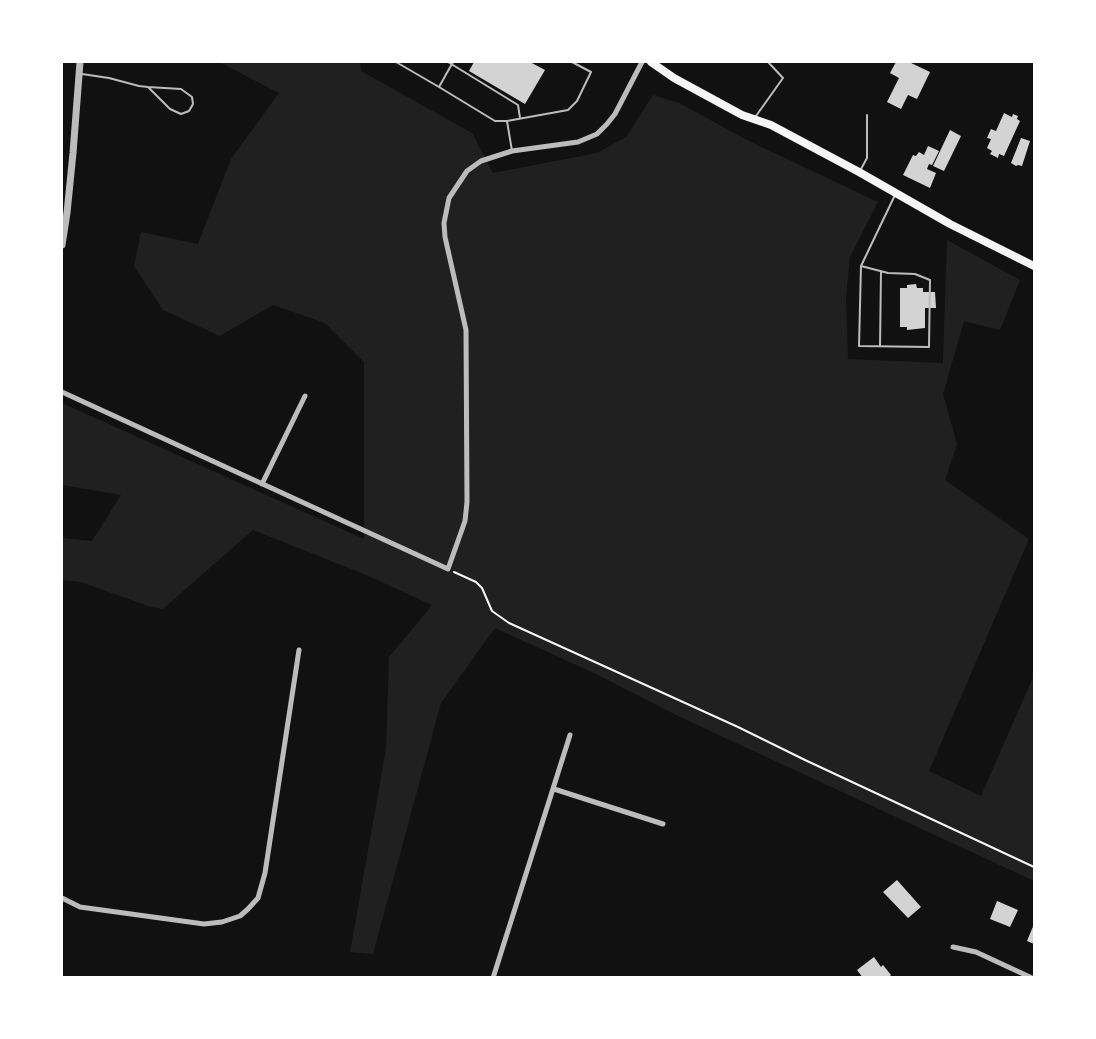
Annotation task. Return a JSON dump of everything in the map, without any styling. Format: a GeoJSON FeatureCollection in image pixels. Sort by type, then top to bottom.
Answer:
{"type":"FeatureCollection","features":[{"type":"Feature","properties":{"kind":"highway"},"geometry":{"type":"LineString","coordinates":[[651,62],[674,78],[742,115],[771,124],[950,224],[1035,266]]}},
{"type":"Feature","properties":{"kind":"street"},"geometry":{"type":"LineString","coordinates":[[62,245],[70,183],[80,62]]}},
{"type":"Feature","properties":{"kind":"street"},"geometry":{"type":"LineString","coordinates":[[62,392],[448,569],[465,521],[467,502],[467,351],[462,310],[446,237],[446,211],[449,198],[467,171],[481,161],[512,151],[578,142],[597,134],[615,114],[642,62]]}},
{"type":"Feature","properties":{"kind":"street"},"geometry":{"type":"LineString","coordinates":[[262,484],[305,396]]}},
{"type":"Feature","properties":{"kind":"street"},"geometry":{"type":"LineString","coordinates":[[62,898],[80,907],[204,924],[222,922],[240,916],[249,909],[258,898],[266,873],[300,650]]}},
{"type":"Feature","properties":{"kind":"street"},"geometry":{"type":"LineString","coordinates":[[493,978],[570,735]]}},
{"type":"Feature","properties":{"kind":"street"},"geometry":{"type":"LineString","coordinates":[[554,789],[663,824]]}},
{"type":"Feature","properties":{"kind":"street"},"geometry":{"type":"LineString","coordinates":[[953,947],[976,952],[1032,978]]}},
{"type":"Feature","properties":{"kind":"lane"},"geometry":{"type":"LineString","coordinates":[[396,62],[495,121],[507,122],[568,110],[577,101],[591,72],[572,62]]}},
{"type":"Feature","properties":{"kind":"lane"},"geometry":{"type":"LineString","coordinates":[[448,62],[518,105],[520,119]]}},
{"type":"Feature","properties":{"kind":"lane"},"geometry":{"type":"LineString","coordinates":[[754,119],[783,78],[768,62]]}},
{"type":"Feature","properties":{"kind":"lane"},"geometry":{"type":"LineString","coordinates":[[439,87],[452,63]]}},
{"type":"Feature","properties":{"kind":"lane"},"geometry":{"type":"LineString","coordinates":[[79,74],[148,87],[181,89],[192,97],[193,104],[189,111],[180,114],[170,109],[148,87]]}},
{"type":"Feature","properties":{"kind":"lane"},"geometry":{"type":"LineString","coordinates":[[859,172],[867,158],[867,116]]}},
{"type":"Feature","properties":{"kind":"lane"},"geometry":{"type":"LineString","coordinates":[[507,122],[512,151]]}},
{"type":"Feature","properties":{"kind":"lane"},"geometry":{"type":"LineString","coordinates":[[861,266],[888,273],[915,274],[930,280],[929,347],[859,346],[861,266],[896,193]]}},
{"type":"Feature","properties":{"kind":"lane"},"geometry":{"type":"LineString","coordinates":[[880,270],[880,346]]}},
{"type":"Feature","properties":{"kind":"path"},"geometry":{"type":"LineString","coordinates":[[448,569],[476,582],[482,588],[492,611],[509,623],[738,727],[1035,867]]}},
{"type":"Feature","properties":{"kind":"shaded area"},"geometry":{"type":"Polygon","coordinates":[[[219,62],[360,62],[361,71],[472,133],[493,173],[597,153],[626,137],[653,95],[679,103],[751,142],[878,202],[850,257],[846,297],[848,359],[943,363],[947,240],[1020,280],[1000,330],[964,321],[943,394],[957,444],[945,480],[1029,539],[929,771],[981,796],[1034,675],[1034,881],[678,716],[598,675],[495,628],[441,703],[373,954],[350,952],[386,749],[389,657],[432,605],[364,574],[253,530],[163,609],[151,607],[81,582],[62,580],[62,538],[92,541],[121,495],[62,485],[62,403],[364,539],[364,362],[325,323],[273,305],[220,336],[163,310],[134,266],[141,232],[198,244],[231,159],[279,93],[219,62]]]}},
{"type":"Feature","properties":{"kind":"building"},"geometry":{"type":"Polygon","coordinates":[[[474,62],[530,62],[545,70],[525,104],[469,71],[474,62]]]}},
{"type":"Feature","properties":{"kind":"building"},"geometry":{"type":"Polygon","coordinates":[[[896,62],[909,62],[930,72],[917,99],[908,95],[901,109],[887,102],[899,78],[890,73],[896,62]]]}},
{"type":"Feature","properties":{"kind":"building"},"geometry":{"type":"Polygon","coordinates":[[[1004,113],[1012,117],[1013,114],[1018,116],[1017,119],[1020,121],[1004,156],[999,154],[998,158],[990,154],[992,151],[987,148],[991,139],[987,138],[991,129],[996,131],[1004,113]]]}},
{"type":"Feature","properties":{"kind":"building"},"geometry":{"type":"Polygon","coordinates":[[[950,130],[961,136],[944,171],[933,166],[950,130]]]}},
{"type":"Feature","properties":{"kind":"building"},"geometry":{"type":"Polygon","coordinates":[[[1021,138],[1030,141],[1022,166],[1016,166],[1011,163],[1021,138]]]}},
{"type":"Feature","properties":{"kind":"building"},"geometry":{"type":"Polygon","coordinates":[[[928,146],[939,151],[932,165],[929,164],[927,169],[936,173],[930,188],[903,175],[913,155],[916,156],[919,152],[924,155],[928,146]]]}},
{"type":"Feature","properties":{"kind":"building"},"geometry":{"type":"Polygon","coordinates":[[[916,284],[917,288],[923,288],[923,292],[935,292],[936,308],[925,308],[925,328],[907,330],[907,327],[900,327],[900,288],[916,284]]]}},
{"type":"Feature","properties":{"kind":"building"},"geometry":{"type":"Polygon","coordinates":[[[897,880],[921,907],[908,918],[883,892],[897,880]]]}},
{"type":"Feature","properties":{"kind":"building"},"geometry":{"type":"Polygon","coordinates":[[[997,901],[1018,910],[1010,927],[990,919],[997,901]]]}},
{"type":"Feature","properties":{"kind":"building"},"geometry":{"type":"Polygon","coordinates":[[[1034,924],[1034,944],[1027,941],[1034,924]]]}},
{"type":"Feature","properties":{"kind":"building"},"geometry":{"type":"Polygon","coordinates":[[[874,957],[891,975],[888,978],[863,978],[857,970],[874,957]]]}}]}
